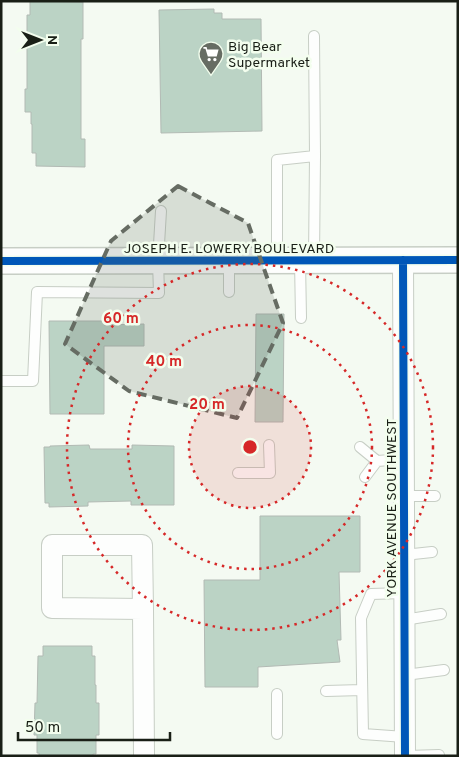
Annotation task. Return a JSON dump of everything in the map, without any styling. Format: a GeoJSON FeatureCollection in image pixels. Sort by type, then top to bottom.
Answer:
{"type":"FeatureCollection","features":[{"type":"Feature","properties":{"kind":"street","name":"YORK AVENUE SOUTHWEST"},"geometry":{"type":"LineString","coordinates":[[403,260],[405,749]]}},
{"type":"Feature","properties":{"kind":"street","name":"JOSEPH E. LOWERY BOULEVARD"},"geometry":{"type":"LineString","coordinates":[[1,261],[458,260]]}},
{"type":"Feature","properties":{"kind":"street"},"geometry":{"type":"LineString","coordinates":[[143,609],[52,608],[52,545],[142,545],[143,609],[144,756]]}},
{"type":"Feature","properties":{"kind":"lane"},"geometry":{"type":"LineString","coordinates":[[297,261],[315,156],[314,36]]}},
{"type":"Feature","properties":{"kind":"lane"},"geometry":{"type":"LineString","coordinates":[[301,318],[297,261],[277,160],[315,156]]}},
{"type":"Feature","properties":{"kind":"lane"},"geometry":{"type":"LineString","coordinates":[[1,381],[33,381],[38,292],[159,293],[158,261],[161,211]]}},
{"type":"Feature","properties":{"kind":"lane"},"geometry":{"type":"LineString","coordinates":[[229,261],[229,292]]}},
{"type":"Feature","properties":{"kind":"lane"},"geometry":{"type":"LineString","coordinates":[[238,474],[270,473],[269,445]]}},
{"type":"Feature","properties":{"kind":"lane"},"geometry":{"type":"LineString","coordinates":[[360,447],[377,461],[404,459]]}},
{"type":"Feature","properties":{"kind":"lane"},"geometry":{"type":"LineString","coordinates":[[365,477],[377,461]]}},
{"type":"Feature","properties":{"kind":"lane"},"geometry":{"type":"LineString","coordinates":[[404,496],[435,496]]}},
{"type":"Feature","properties":{"kind":"lane"},"geometry":{"type":"LineString","coordinates":[[404,555],[432,552]]}},
{"type":"Feature","properties":{"kind":"lane"},"geometry":{"type":"LineString","coordinates":[[404,593],[371,594],[360,618],[362,734],[405,749],[439,755]]}},
{"type":"Feature","properties":{"kind":"lane"},"geometry":{"type":"LineString","coordinates":[[404,620],[441,614]]}},
{"type":"Feature","properties":{"kind":"lane"},"geometry":{"type":"LineString","coordinates":[[404,675],[444,670]]}},
{"type":"Feature","properties":{"kind":"lane"},"geometry":{"type":"LineString","coordinates":[[326,691],[362,690]]}},
{"type":"Feature","properties":{"kind":"lane"},"geometry":{"type":"LineString","coordinates":[[277,694],[277,734]]}},
{"type":"Feature","properties":{"kind":"highlighted area"},"geometry":{"type":"Polygon","coordinates":[[[178,186],[248,223],[283,323],[237,418],[129,391],[65,344],[111,241],[178,186]]]}},
{"type":"Feature","properties":{"kind":"building"},"geometry":{"type":"Polygon","coordinates":[[[30,1],[83,2],[81,139],[85,139],[85,167],[36,166],[36,153],[32,153],[31,112],[25,112],[25,89],[27,89],[27,15],[30,15],[30,1]]]}},
{"type":"Feature","properties":{"kind":"building","name":"Big Bear Supermarket"},"geometry":{"type":"Polygon","coordinates":[[[214,9],[214,13],[222,13],[222,19],[261,19],[262,131],[161,133],[159,10],[214,9]]]}},
{"type":"Feature","properties":{"kind":"building"},"geometry":{"type":"Polygon","coordinates":[[[256,314],[284,314],[283,422],[255,422],[256,314]]]}},
{"type":"Feature","properties":{"kind":"building"},"geometry":{"type":"Polygon","coordinates":[[[49,321],[104,321],[104,325],[144,324],[144,346],[104,346],[104,414],[50,414],[49,321]]]}},
{"type":"Feature","properties":{"kind":"building"},"geometry":{"type":"Polygon","coordinates":[[[89,445],[90,449],[132,449],[132,445],[174,446],[174,505],[131,505],[131,501],[88,502],[88,506],[49,507],[49,503],[45,503],[44,447],[89,445]]]}},
{"type":"Feature","properties":{"kind":"building"},"geometry":{"type":"Polygon","coordinates":[[[260,516],[360,516],[360,572],[339,572],[341,640],[337,640],[340,662],[258,667],[258,687],[205,687],[204,580],[260,580],[260,516]]]}},
{"type":"Feature","properties":{"kind":"building"},"geometry":{"type":"Polygon","coordinates":[[[43,646],[92,646],[92,656],[95,656],[96,703],[99,703],[99,735],[96,735],[96,754],[93,754],[93,756],[39,756],[39,753],[37,753],[37,735],[34,735],[35,703],[37,703],[38,656],[43,656],[43,646]]]}},
{"type":"Feature","properties":{"kind":"cycle path"},"geometry":{"type":"LineString","coordinates":[[403,260],[405,756]]}},
{"type":"Feature","properties":{"kind":"cycle path"},"geometry":{"type":"LineString","coordinates":[[1,261],[458,260]]}},
{"type":"Feature","properties":{"kind":"place","name":"Big Bear Supermarket"},"geometry":{"type":"Point","coordinates":[211,75]}}]}
